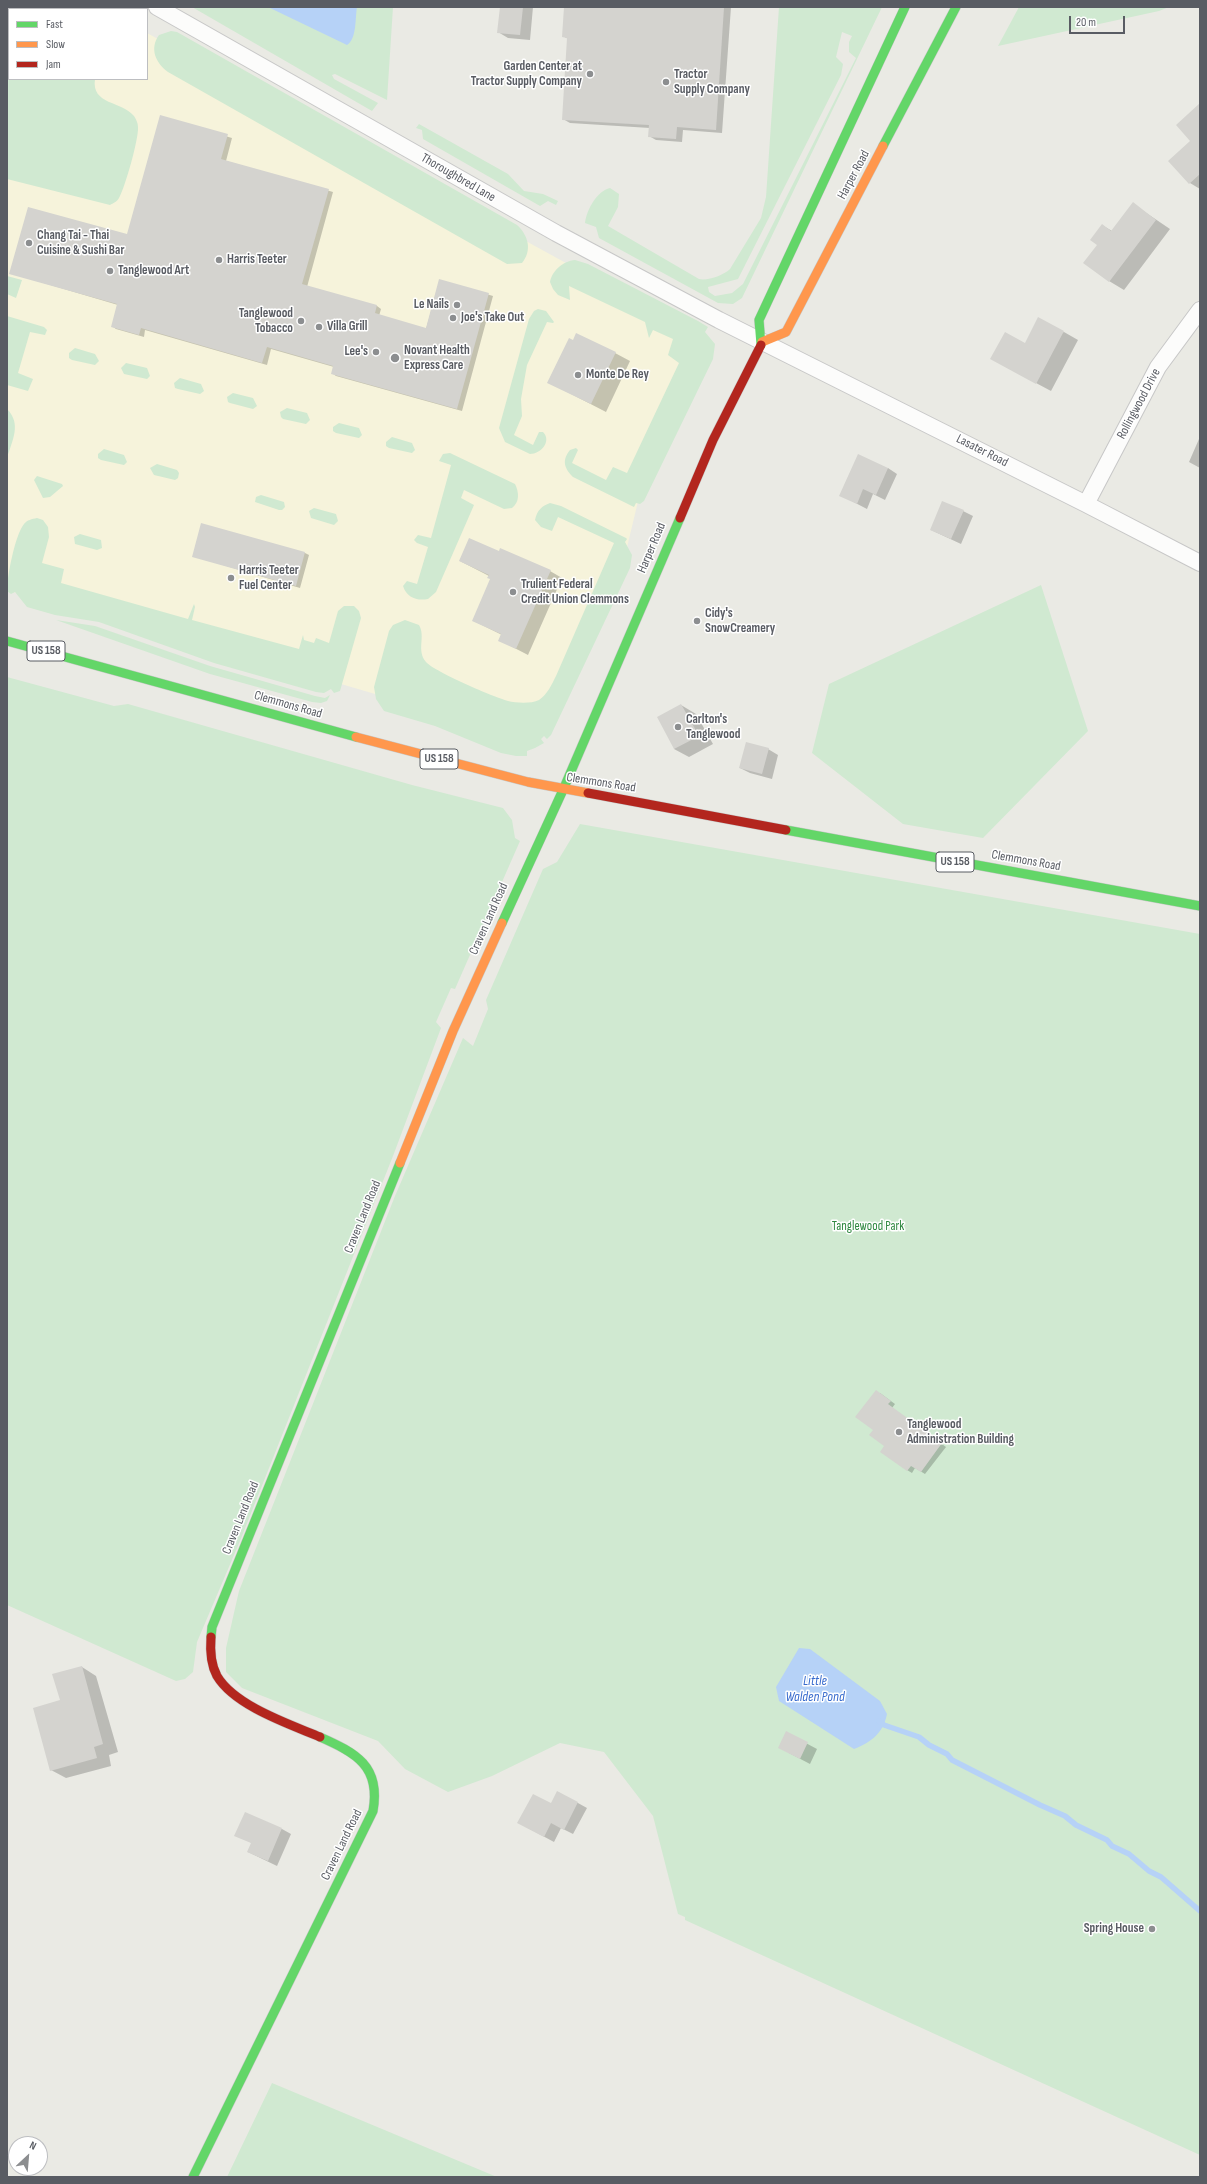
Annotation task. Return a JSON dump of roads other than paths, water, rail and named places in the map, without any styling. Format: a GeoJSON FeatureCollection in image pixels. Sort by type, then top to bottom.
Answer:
{"type":"FeatureCollection","features":[{"type":"Feature","properties":{"kind":"main road","name":"Harper Road"},"geometry":{"type":"LineString","coordinates":[[563,790],[713,440],[762,342],[758,320],[905,7]]}},
{"type":"Feature","properties":{"kind":"main road","name":"Harper Road"},"geometry":{"type":"LineString","coordinates":[[762,342],[786,332],[956,7]]}},
{"type":"Feature","properties":{"kind":"main road","name":"Clemmons Road"},"geometry":{"type":"LineString","coordinates":[[7,641],[316,727],[563,790],[664,806],[1200,906]]}},
{"type":"Feature","properties":{"kind":"main road","name":"Craven Land Road"},"geometry":{"type":"LineString","coordinates":[[193,2177],[373,1811],[375,1803],[375,1786],[370,1770],[359,1756],[345,1748],[240,1701],[222,1683],[211,1660],[209,1643],[212,1626],[452,1031],[563,790]]}},
{"type":"Feature","properties":{"kind":"street","name":"Thoroughbred Lane"},"geometry":{"type":"LineString","coordinates":[[157,7],[556,233],[762,342]]}},
{"type":"Feature","properties":{"kind":"street","name":"Rollingwood Drive"},"geometry":{"type":"LineString","coordinates":[[1086,504],[1158,367],[1200,310]]}},
{"type":"Feature","properties":{"kind":"street","name":"Lasater Road"},"geometry":{"type":"LineString","coordinates":[[762,342],[1086,504],[1200,563]]}},
{"type":"Feature","properties":{"kind":"water"},"geometry":{"type":"Polygon","coordinates":[[[268,7],[357,7],[354,33],[347,45],[268,7]]]}},
{"type":"Feature","properties":{"kind":"water","name":"Little Walden Pond"},"geometry":{"type":"Polygon","coordinates":[[[799,1648],[810,1649],[880,1701],[887,1714],[880,1732],[876,1736],[854,1749],[779,1701],[776,1687],[799,1648]]]}},
{"type":"Feature","properties":{"kind":"waterway"},"geometry":{"type":"LineString","coordinates":[[879,1721],[884,1725],[919,1737],[929,1745],[947,1754],[952,1760],[1040,1805],[1065,1816],[1076,1825],[1107,1840],[1112,1846],[1129,1854],[1149,1871],[1161,1877],[1200,1911]]}},
{"type":"Feature","properties":{"kind":"place","name":"Garden Center at Tractor Supply Company"},"geometry":{"type":"Point","coordinates":[590,74]}},
{"type":"Feature","properties":{"kind":"place","name":"Tractor Supply Company"},"geometry":{"type":"Point","coordinates":[666,82]}},
{"type":"Feature","properties":{"kind":"place","name":"Chang Tai - Thai Cuisine & Sushi Bar"},"geometry":{"type":"Point","coordinates":[29,243]}},
{"type":"Feature","properties":{"kind":"place","name":"Harris Teeter"},"geometry":{"type":"Point","coordinates":[219,260]}},
{"type":"Feature","properties":{"kind":"place","name":"Tanglewood Art"},"geometry":{"type":"Point","coordinates":[110,271]}},
{"type":"Feature","properties":{"kind":"place","name":"Le Nails"},"geometry":{"type":"Point","coordinates":[457,305]}},
{"type":"Feature","properties":{"kind":"place","name":"Joe's Take Out"},"geometry":{"type":"Point","coordinates":[453,318]}},
{"type":"Feature","properties":{"kind":"place","name":"Tanglewood Tobacco"},"geometry":{"type":"Point","coordinates":[301,321]}},
{"type":"Feature","properties":{"kind":"place","name":"Villa Grill"},"geometry":{"type":"Point","coordinates":[319,327]}},
{"type":"Feature","properties":{"kind":"place","name":"Lee's"},"geometry":{"type":"Point","coordinates":[376,352]}},
{"type":"Feature","properties":{"kind":"place","name":"Novant Health Express Care"},"geometry":{"type":"Point","coordinates":[395,358]}},
{"type":"Feature","properties":{"kind":"place","name":"Monte De Rey"},"geometry":{"type":"Point","coordinates":[578,375]}},
{"type":"Feature","properties":{"kind":"place","name":"Harris Teeter Fuel Center"},"geometry":{"type":"Point","coordinates":[231,578]}},
{"type":"Feature","properties":{"kind":"place","name":"Trulient Federal Credit Union Clemmons"},"geometry":{"type":"Point","coordinates":[513,592]}},
{"type":"Feature","properties":{"kind":"place","name":"Cidy's SnowCreamery"},"geometry":{"type":"Point","coordinates":[697,621]}},
{"type":"Feature","properties":{"kind":"place","name":"Carlton's Tanglewood"},"geometry":{"type":"Point","coordinates":[678,727]}},
{"type":"Feature","properties":{"kind":"place","name":"Tanglewood Administration Building"},"geometry":{"type":"Point","coordinates":[899,1432]}},
{"type":"Feature","properties":{"kind":"place","name":"Spring House"},"geometry":{"type":"Point","coordinates":[1152,1929]}},
{"type":"Feature","properties":{"kind":"park label","name":"Tanglewood Park"},"geometry":{"type":"Point","coordinates":[868,1227]}}]}
